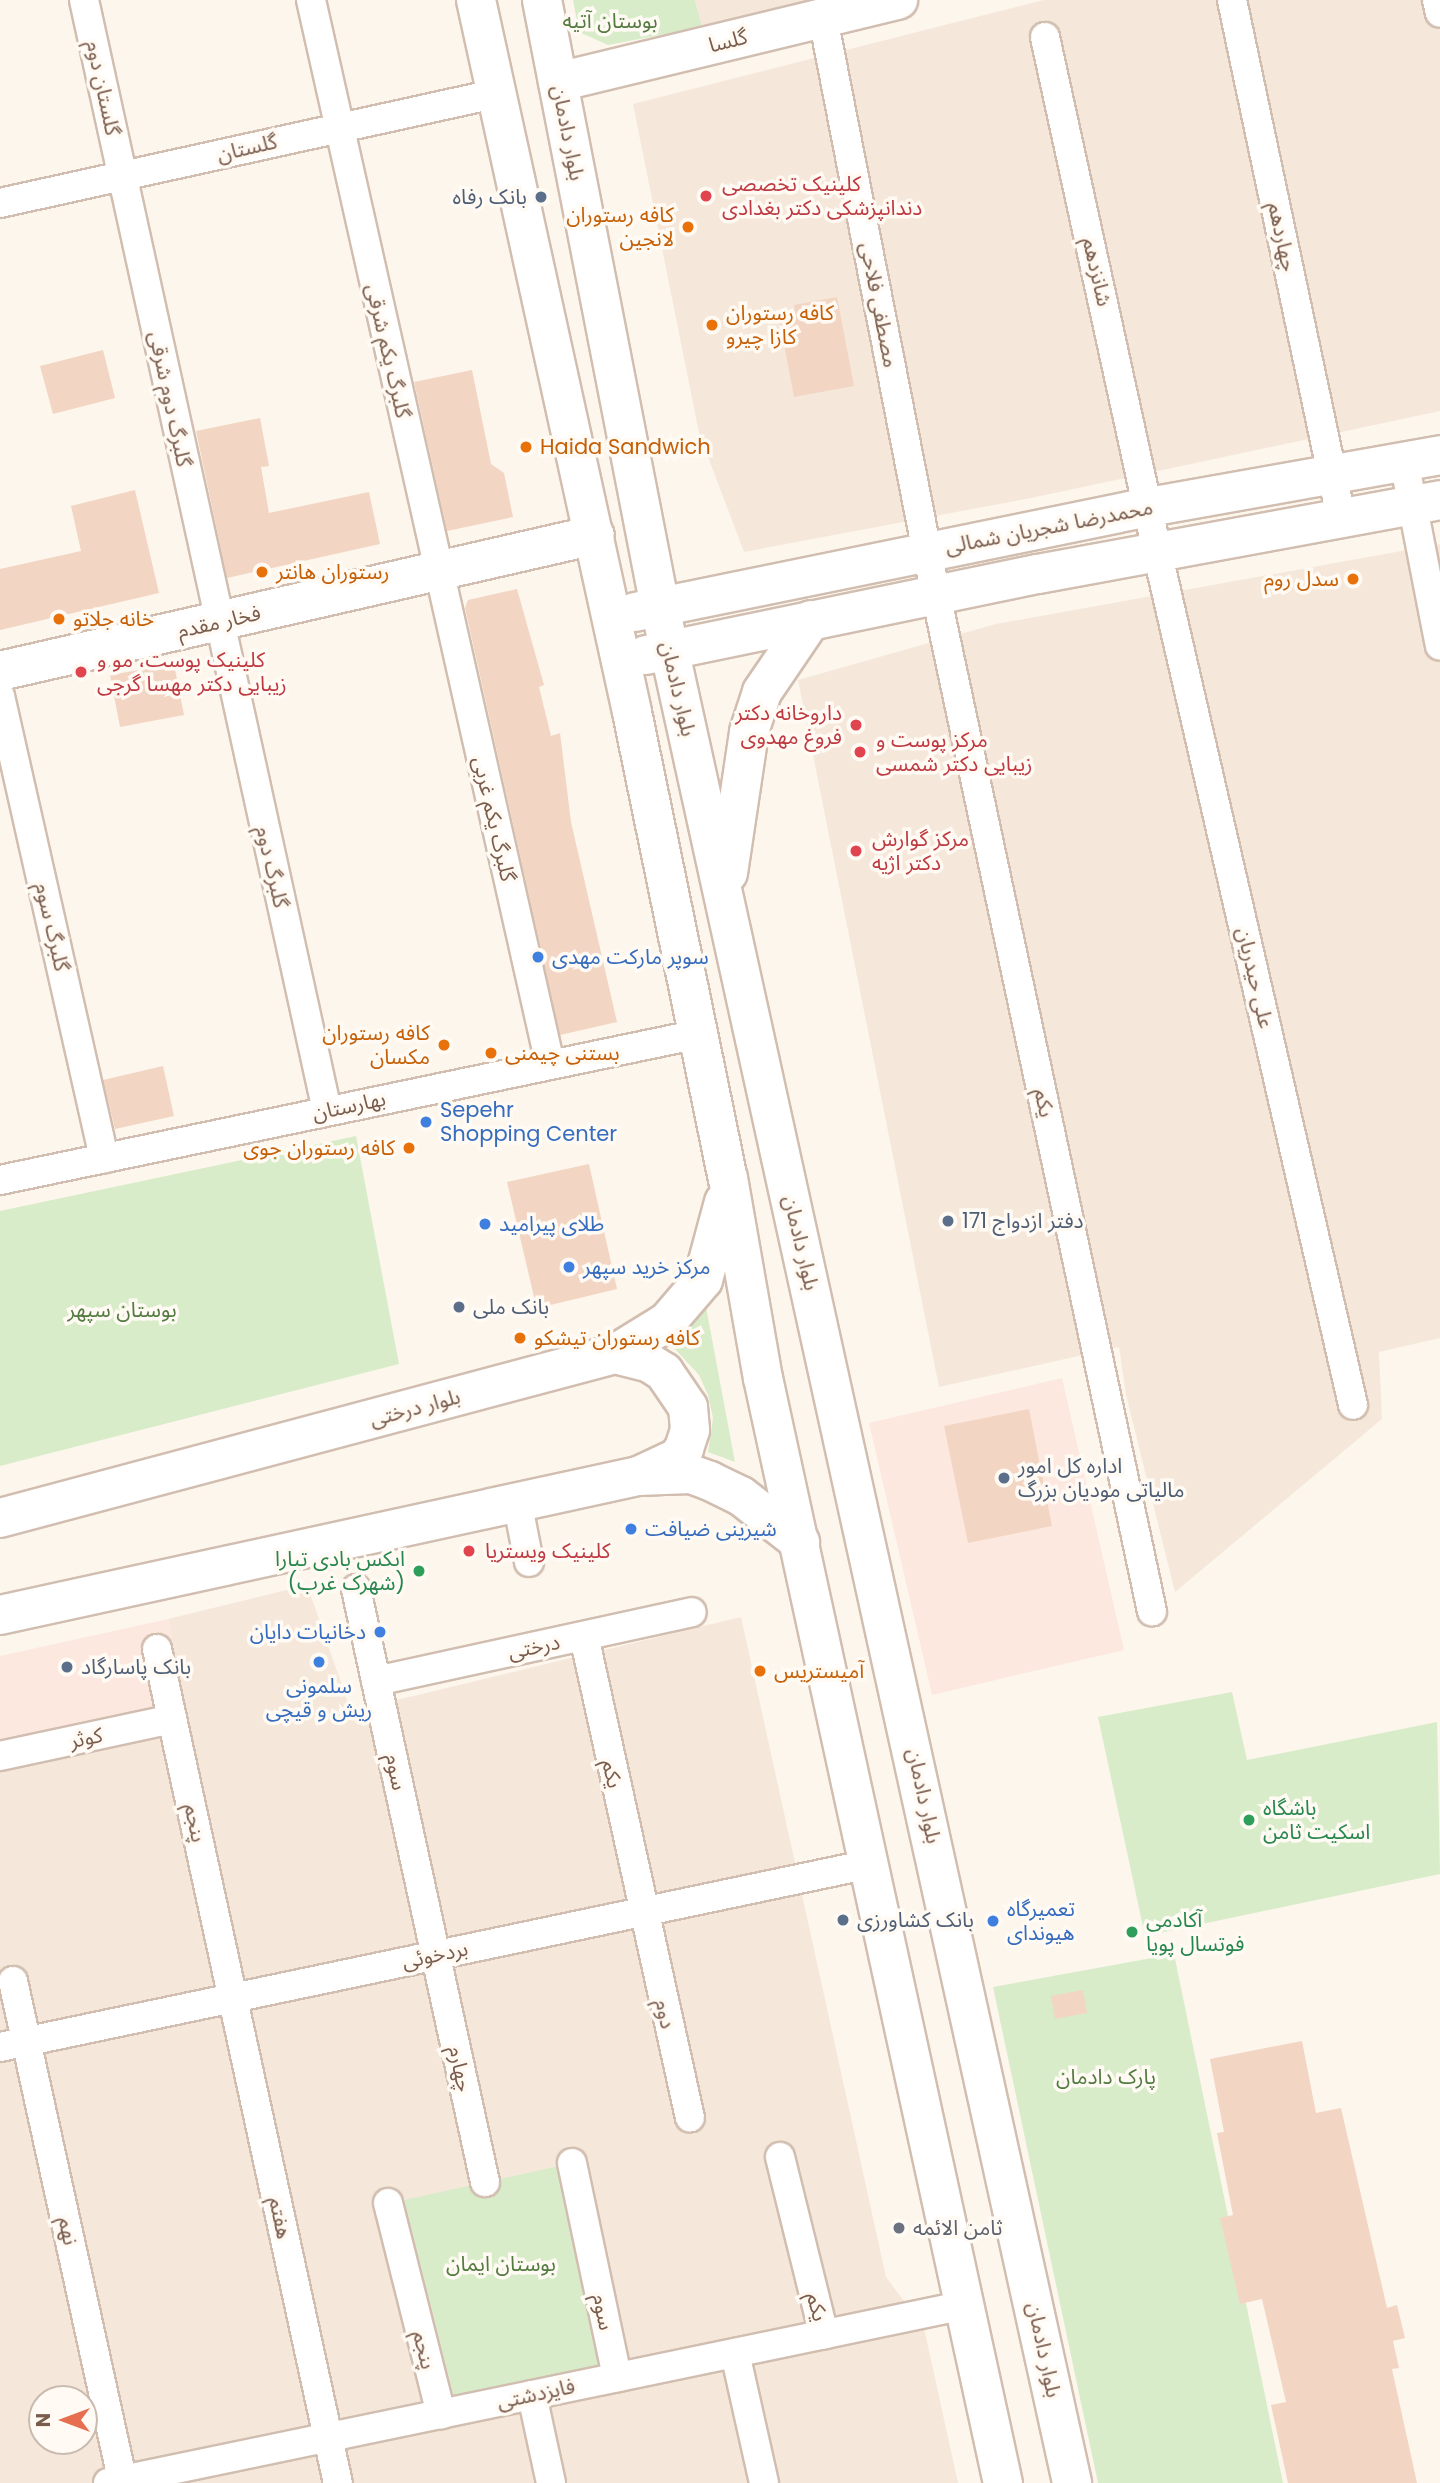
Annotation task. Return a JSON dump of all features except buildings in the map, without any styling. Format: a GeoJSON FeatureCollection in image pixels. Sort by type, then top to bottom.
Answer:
{"type":"FeatureCollection","features":[{"type":"Feature","properties":{"kind":"main road"},"geometry":{"type":"LineString","coordinates":[[476,0],[494,94],[612,616],[728,1178],[763,1378],[1003,2483]]}},
{"type":"Feature","properties":{"kind":"main road","name":"بلوار دادمان"},"geometry":{"type":"LineString","coordinates":[[542,0],[660,607],[1072,2483]]}},
{"type":"Feature","properties":{"kind":"main road","name":"گلسا"},"geometry":{"type":"LineString","coordinates":[[558,82],[898,0]]}},
{"type":"Feature","properties":{"kind":"main road","name":"محمدرضا شجریان شمالی"},"geometry":{"type":"LineString","coordinates":[[612,616],[1149,507],[1422,458]]}},
{"type":"Feature","properties":{"kind":"main road","name":"محمدرضا شجریان شمالی"},"geometry":{"type":"LineString","coordinates":[[620,661],[937,594],[1426,502]]}},
{"type":"Feature","properties":{"kind":"main road","name":"فخار مقدم"},"geometry":{"type":"LineString","coordinates":[[0,671],[438,574],[595,535]]}},
{"type":"Feature","properties":{"kind":"main road"},"geometry":{"type":"LineString","coordinates":[[724,897],[749,732],[762,692],[811,621]]}},
{"type":"Feature","properties":{"kind":"main road","name":"بلوار درختی"},"geometry":{"type":"LineString","coordinates":[[0,1518],[615,1354],[667,1322],[703,1280],[728,1178]]}},
{"type":"Feature","properties":{"kind":"main road"},"geometry":{"type":"LineString","coordinates":[[0,1615],[518,1506],[638,1476],[677,1458],[684,1449],[690,1430],[688,1407],[664,1372],[648,1362],[615,1354]]}},
{"type":"Feature","properties":{"kind":"main road"},"geometry":{"type":"LineString","coordinates":[[638,1476],[691,1474],[741,1496],[800,1542]]}},
{"type":"Feature","properties":{"kind":"street","name":"گلستان دوم"},"geometry":{"type":"LineString","coordinates":[[83,0],[122,176]]}},
{"type":"Feature","properties":{"kind":"street","name":"گلبرگ یکم شرقی"},"geometry":{"type":"LineString","coordinates":[[311,0],[438,574]]}},
{"type":"Feature","properties":{"kind":"street","name":"چهاردهم"},"geometry":{"type":"LineString","coordinates":[[1232,0],[1333,473],[1340,517]]}},
{"type":"Feature","properties":{"kind":"street"},"geometry":{"type":"LineString","coordinates":[[1437,0],[1440,13]]}},
{"type":"Feature","properties":{"kind":"street","name":"مصطفی فلاحی"},"geometry":{"type":"LineString","coordinates":[[823,18],[937,594]]}},
{"type":"Feature","properties":{"kind":"street","name":"شانزدهم"},"geometry":{"type":"LineString","coordinates":[[1045,37],[1157,551]]}},
{"type":"Feature","properties":{"kind":"street","name":"گلستان"},"geometry":{"type":"LineString","coordinates":[[0,203],[494,94]]}},
{"type":"Feature","properties":{"kind":"street","name":"گلبرگ دوم شرقی"},"geometry":{"type":"LineString","coordinates":[[122,176],[218,623]]}},
{"type":"Feature","properties":{"kind":"street"},"geometry":{"type":"LineString","coordinates":[[1422,458],[1440,646]]}},
{"type":"Feature","properties":{"kind":"street","name":"علی حیدریان"},"geometry":{"type":"LineString","coordinates":[[1157,551],[1353,1405]]}},
{"type":"Feature","properties":{"kind":"street","name":"گلبرگ یکم غربی"},"geometry":{"type":"LineString","coordinates":[[438,574],[550,1064]]}},
{"type":"Feature","properties":{"kind":"street","name":"یکم"},"geometry":{"type":"LineString","coordinates":[[937,594],[1152,1611]]}},
{"type":"Feature","properties":{"kind":"street","name":"گلبرگ دوم"},"geometry":{"type":"LineString","coordinates":[[218,623],[327,1111]]}},
{"type":"Feature","properties":{"kind":"street","name":"گلبرگ سوم"},"geometry":{"type":"LineString","coordinates":[[0,696],[104,1158]]}},
{"type":"Feature","properties":{"kind":"street","name":"بهارستان"},"geometry":{"type":"LineString","coordinates":[[0,1180],[699,1034]]}},
{"type":"Feature","properties":{"kind":"street"},"geometry":{"type":"LineString","coordinates":[[518,1506],[529,1562]]}},
{"type":"Feature","properties":{"kind":"street","name":"سوم"},"geometry":{"type":"LineString","coordinates":[[356,1589],[436,1955]]}},
{"type":"Feature","properties":{"kind":"street","name":"درختی"},"geometry":{"type":"LineString","coordinates":[[376,1681],[692,1612]]}},
{"type":"Feature","properties":{"kind":"street","name":"یکم"},"geometry":{"type":"LineString","coordinates":[[584,1636],[641,1912]]}},
{"type":"Feature","properties":{"kind":"street","name":"پنجم"},"geometry":{"type":"LineString","coordinates":[[158,1649],[233,1998]]}},
{"type":"Feature","properties":{"kind":"street","name":"کوثر"},"geometry":{"type":"LineString","coordinates":[[0,1756],[172,1719]]}},
{"type":"Feature","properties":{"kind":"street","name":"بردخوئی"},"geometry":{"type":"LineString","coordinates":[[13,2044],[870,1864]]}},
{"type":"Feature","properties":{"kind":"street","name":"دوم"},"geometry":{"type":"LineString","coordinates":[[641,1912],[690,2117]]}},
{"type":"Feature","properties":{"kind":"street","name":"چهارم"},"geometry":{"type":"LineString","coordinates":[[436,1955],[485,2182]]}},
{"type":"Feature","properties":{"kind":"street","name":"نهم"},"geometry":{"type":"LineString","coordinates":[[13,1981],[13,2044],[118,2482]]}},
{"type":"Feature","properties":{"kind":"street","name":"هفتم"},"geometry":{"type":"LineString","coordinates":[[233,1998],[338,2483]]}},
{"type":"Feature","properties":{"kind":"street","name":"یکم"},"geometry":{"type":"LineString","coordinates":[[780,2157],[824,2335]]}},
{"type":"Feature","properties":{"kind":"street","name":"سوم"},"geometry":{"type":"LineString","coordinates":[[572,2163],[617,2377]]}},
{"type":"Feature","properties":{"kind":"street","name":"پنجم"},"geometry":{"type":"LineString","coordinates":[[388,2203],[441,2414]]}},
{"type":"Feature","properties":{"kind":"street","name":"فایزدشتی"},"geometry":{"type":"LineString","coordinates":[[118,2482],[965,2305]]}},
{"type":"Feature","properties":{"kind":"street"},"geometry":{"type":"LineString","coordinates":[[735,2353],[764,2483]]}},
{"type":"Feature","properties":{"kind":"street"},"geometry":{"type":"LineString","coordinates":[[532,2395],[551,2483]]}},
{"type":"Feature","properties":{"kind":"shaded area"},"geometry":{"type":"Polygon","coordinates":[[[695,0],[829,0],[702,27],[695,0]]]}},
{"type":"Feature","properties":{"kind":"shaded area"},"geometry":{"type":"Polygon","coordinates":[[[1044,0],[1440,0],[1440,411],[1031,498],[744,552],[699,433],[633,104],[1044,0]]]}},
{"type":"Feature","properties":{"kind":"shaded area"},"geometry":{"type":"Polygon","coordinates":[[[1440,544],[1440,1338],[1379,1352],[1382,1419],[1175,1592],[1126,1395],[1119,1347],[939,1387],[798,680],[996,624],[1440,544]]]}},
{"type":"Feature","properties":{"kind":"shaded area"},"geometry":{"type":"Polygon","coordinates":[[[1062,1378],[1124,1650],[932,1695],[869,1423],[1062,1378]]]}},
{"type":"Feature","properties":{"kind":"shaded area"},"geometry":{"type":"Polygon","coordinates":[[[307,1585],[351,1711],[741,1617],[886,2277],[924,2328],[958,2483],[0,2483],[0,1771],[189,1729],[168,1619],[307,1585]]]}},
{"type":"Feature","properties":{"kind":"shaded area"},"geometry":{"type":"Polygon","coordinates":[[[168,1619],[190,1729],[0,1771],[0,1656],[168,1619]]]}},
{"type":"Feature","properties":{"kind":"green space","name":"بوستان آتیه"},"geometry":{"type":"Polygon","coordinates":[[[573,0],[695,0],[702,27],[608,45],[579,32],[573,0]]]}},
{"type":"Feature","properties":{"kind":"green space","name":"بوستان سپهر"},"geometry":{"type":"Polygon","coordinates":[[[356,1136],[399,1364],[0,1466],[0,1211],[356,1136]]]}},
{"type":"Feature","properties":{"kind":"green space"},"geometry":{"type":"Polygon","coordinates":[[[706,1307],[735,1462],[708,1452],[713,1418],[708,1395],[699,1375],[673,1347],[706,1307]]]}},
{"type":"Feature","properties":{"kind":"green space"},"geometry":{"type":"Polygon","coordinates":[[[1232,1692],[1247,1760],[1437,1722],[1440,1874],[1145,1936],[1098,1717],[1232,1692]]]}},
{"type":"Feature","properties":{"kind":"green space","name":"پارک دادمان"},"geometry":{"type":"Polygon","coordinates":[[[1174,1954],[1283,2483],[1098,2483],[993,1987],[1174,1954]]]}},
{"type":"Feature","properties":{"kind":"green space","name":"بوستان ایمان"},"geometry":{"type":"Polygon","coordinates":[[[559,2166],[603,2364],[454,2397],[404,2200],[559,2166]]]}},
{"type":"Feature","properties":{"kind":"place","name":"کلینیک تخصصی دندانپزشکی دکتر بغدادی"},"geometry":{"type":"Point","coordinates":[706,196]}},
{"type":"Feature","properties":{"kind":"place","name":"بانک رفاه"},"geometry":{"type":"Point","coordinates":[541,197]}},
{"type":"Feature","properties":{"kind":"place","name":"کافه رستوران لانجین"},"geometry":{"type":"Point","coordinates":[688,227]}},
{"type":"Feature","properties":{"kind":"place","name":"کافه رستوران کازا چیرو"},"geometry":{"type":"Point","coordinates":[712,325]}},
{"type":"Feature","properties":{"kind":"place","name":"Haida Sandwich"},"geometry":{"type":"Point","coordinates":[526,447]}},
{"type":"Feature","properties":{"kind":"place","name":"رستوران هانتر"},"geometry":{"type":"Point","coordinates":[262,572]}},
{"type":"Feature","properties":{"kind":"place","name":"سدل روم"},"geometry":{"type":"Point","coordinates":[1353,579]}},
{"type":"Feature","properties":{"kind":"place","name":"خانه جلاتو"},"geometry":{"type":"Point","coordinates":[59,619]}},
{"type":"Feature","properties":{"kind":"place","name":"کلینیک پوست، مو و زیبایی دکتر مهسا گرجی"},"geometry":{"type":"Point","coordinates":[81,672]}},
{"type":"Feature","properties":{"kind":"place","name":"داروخانه دکتر فروغ مهدوی"},"geometry":{"type":"Point","coordinates":[856,725]}},
{"type":"Feature","properties":{"kind":"place","name":"مرکز پوست و زیبایی دکتر شمسی"},"geometry":{"type":"Point","coordinates":[860,752]}},
{"type":"Feature","properties":{"kind":"place","name":"مرکز گوارش دکتر اژیه"},"geometry":{"type":"Point","coordinates":[856,851]}},
{"type":"Feature","properties":{"kind":"place","name":"سوپر مارکت مهدی"},"geometry":{"type":"Point","coordinates":[538,957]}},
{"type":"Feature","properties":{"kind":"place","name":"کافه رستوران مکسان"},"geometry":{"type":"Point","coordinates":[444,1045]}},
{"type":"Feature","properties":{"kind":"place","name":"بستنی چیمنی"},"geometry":{"type":"Point","coordinates":[491,1053]}},
{"type":"Feature","properties":{"kind":"place","name":"Sepehr Shopping Center"},"geometry":{"type":"Point","coordinates":[426,1122]}},
{"type":"Feature","properties":{"kind":"place","name":"کافه رستوران جوی"},"geometry":{"type":"Point","coordinates":[409,1148]}},
{"type":"Feature","properties":{"kind":"place","name":"دفتر ازدواج 171"},"geometry":{"type":"Point","coordinates":[948,1221]}},
{"type":"Feature","properties":{"kind":"place","name":"طلای پیرامید"},"geometry":{"type":"Point","coordinates":[485,1224]}},
{"type":"Feature","properties":{"kind":"place","name":"مرکز خرید سپهر"},"geometry":{"type":"Point","coordinates":[569,1267]}},
{"type":"Feature","properties":{"kind":"place","name":"بانک ملی"},"geometry":{"type":"Point","coordinates":[459,1307]}},
{"type":"Feature","properties":{"kind":"place","name":"کافه رستوران تیشکو"},"geometry":{"type":"Point","coordinates":[520,1338]}},
{"type":"Feature","properties":{"kind":"place","name":"اداره کل امور مالیاتی مودیان بزرگ"},"geometry":{"type":"Point","coordinates":[1004,1478]}},
{"type":"Feature","properties":{"kind":"place","name":"شیرینی ضیافت"},"geometry":{"type":"Point","coordinates":[631,1529]}},
{"type":"Feature","properties":{"kind":"place","name":"کلینیک ویستریا"},"geometry":{"type":"Point","coordinates":[469,1551]}},
{"type":"Feature","properties":{"kind":"place","name":"ایکس بادی تیارا (شهرک غرب)"},"geometry":{"type":"Point","coordinates":[419,1571]}},
{"type":"Feature","properties":{"kind":"place","name":"دخانیات دایان"},"geometry":{"type":"Point","coordinates":[380,1632]}},
{"type":"Feature","properties":{"kind":"place","name":"سلمونی ریش و قیچی"},"geometry":{"type":"Point","coordinates":[319,1662]}},
{"type":"Feature","properties":{"kind":"place","name":"بانک پاسارگاد"},"geometry":{"type":"Point","coordinates":[67,1667]}},
{"type":"Feature","properties":{"kind":"place","name":"آمیستریس"},"geometry":{"type":"Point","coordinates":[760,1671]}},
{"type":"Feature","properties":{"kind":"place","name":"باشگاه اسکیت ثامن"},"geometry":{"type":"Point","coordinates":[1249,1820]}},
{"type":"Feature","properties":{"kind":"place","name":"بانک کشاورزی"},"geometry":{"type":"Point","coordinates":[843,1920]}},
{"type":"Feature","properties":{"kind":"place","name":"تعمیرگاه هیوندای"},"geometry":{"type":"Point","coordinates":[993,1921]}},
{"type":"Feature","properties":{"kind":"place","name":"آکادمی فوتسال پویا"},"geometry":{"type":"Point","coordinates":[1132,1932]}},
{"type":"Feature","properties":{"kind":"place","name":"ثامن الائمه"},"geometry":{"type":"Point","coordinates":[899,2228]}}]}
